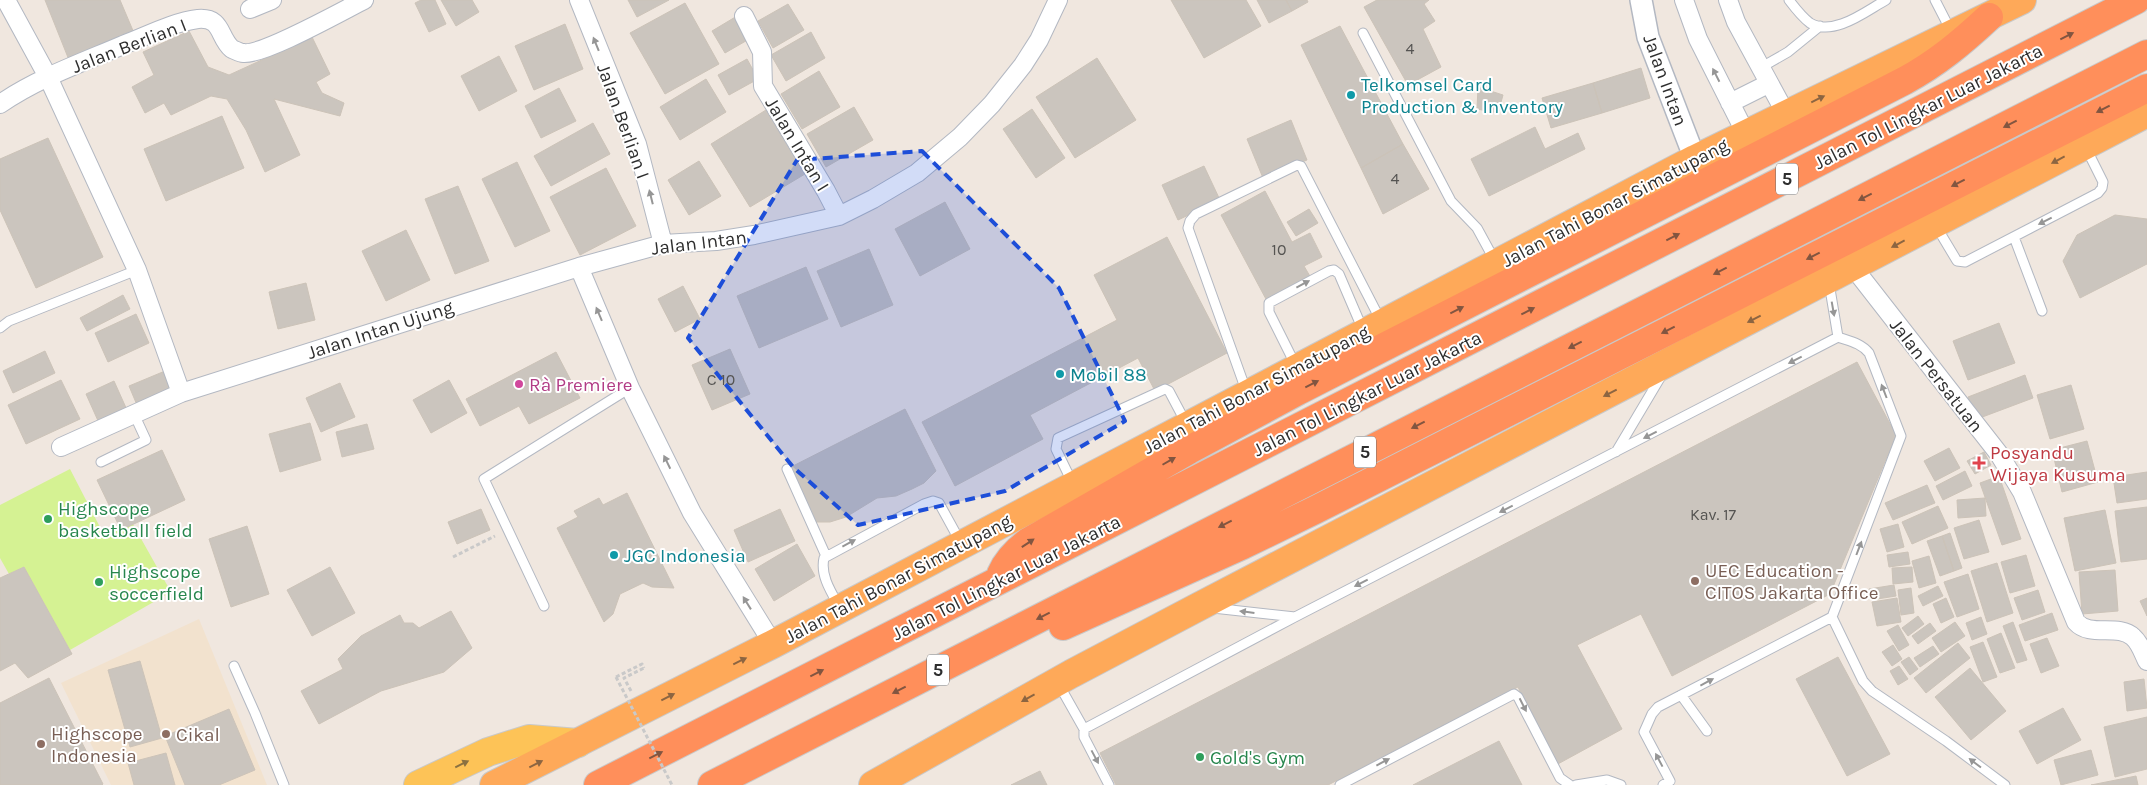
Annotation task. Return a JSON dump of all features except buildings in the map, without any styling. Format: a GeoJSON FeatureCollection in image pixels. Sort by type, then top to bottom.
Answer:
{"type":"FeatureCollection","features":[{"type":"Feature","properties":{"kind":"highway","name":"Jalan Tahi Bonar Simatupang"},"geometry":{"type":"LineString","coordinates":[[494,785],[773,644],[1696,159],[2022,0]]}},
{"type":"Feature","properties":{"kind":"highway","name":"Jalan Tol Lingkar Luar Jakarta"},"geometry":{"type":"LineString","coordinates":[[598,785],[2136,0]]}},
{"type":"Feature","properties":{"kind":"highway"},"geometry":{"type":"LineString","coordinates":[[998,580],[1005,565],[1028,542],[1298,391],[1934,65],[1989,17]]}},
{"type":"Feature","properties":{"kind":"highway","name":"5"},"geometry":{"type":"LineString","coordinates":[[712,785],[2147,54]]}},
{"type":"Feature","properties":{"kind":"highway"},"geometry":{"type":"LineString","coordinates":[[788,746],[806,750],[819,748],[837,741],[1074,620],[1243,545],[2147,88]]}},
{"type":"Feature","properties":{"kind":"highway"},"geometry":{"type":"LineString","coordinates":[[873,785],[1056,683],[1200,606],[2147,113]]}},
{"type":"Feature","properties":{"kind":"main road"},"geometry":{"type":"LineString","coordinates":[[418,785],[488,752],[529,739],[578,743]]}},
{"type":"Feature","properties":{"kind":"street"},"geometry":{"type":"LineString","coordinates":[[6,0],[48,77],[137,270],[181,393]]}},
{"type":"Feature","properties":{"kind":"street"},"geometry":{"type":"LineString","coordinates":[[250,9],[272,0]]}},
{"type":"Feature","properties":{"kind":"street","name":"Jalan Berlian I"},"geometry":{"type":"LineString","coordinates":[[48,77],[167,27],[197,19],[206,19],[218,24],[225,39],[233,49],[243,53],[255,51],[270,46],[364,0]]}},
{"type":"Feature","properties":{"kind":"street","name":"Jalan Berlian I"},"geometry":{"type":"LineString","coordinates":[[578,0],[637,144],[662,244]]}},
{"type":"Feature","properties":{"kind":"street","name":"Jalan Intan"},"geometry":{"type":"LineString","coordinates":[[579,267],[662,244],[716,241],[754,235],[839,216],[873,199],[917,173],[960,137],[992,104],[1039,40],[1058,0]]}},
{"type":"Feature","properties":{"kind":"street","name":"Jalan Intan"},"geometry":{"type":"LineString","coordinates":[[1640,0],[1648,37],[1696,159]]}},
{"type":"Feature","properties":{"kind":"street"},"geometry":{"type":"LineString","coordinates":[[1684,0],[1698,39],[1746,134]]}},
{"type":"Feature","properties":{"kind":"street"},"geometry":{"type":"LineString","coordinates":[[1728,0],[1736,22],[1786,114]]}},
{"type":"Feature","properties":{"kind":"street","name":"Jalan Intan I"},"geometry":{"type":"LineString","coordinates":[[744,16],[762,52],[763,86],[839,216]]}},
{"type":"Feature","properties":{"kind":"street"},"geometry":{"type":"LineString","coordinates":[[0,104],[20,91],[48,77]]}},
{"type":"Feature","properties":{"kind":"street"},"geometry":{"type":"LineString","coordinates":[[1730,104],[1768,84]]}},
{"type":"Feature","properties":{"kind":"street"},"geometry":{"type":"LineString","coordinates":[[579,267],[630,388],[692,513],[773,644]]}},
{"type":"Feature","properties":{"kind":"street","name":"Jalan Intan Ujung"},"geometry":{"type":"LineString","coordinates":[[61,447],[181,393],[579,267]]}},
{"type":"Feature","properties":{"kind":"street","name":"Jalan Persatuan"},"geometry":{"type":"LineString","coordinates":[[1853,267],[1999,454],[2022,492],[2076,622],[2084,628],[2128,633],[2139,644],[2147,661]]}},
{"type":"Feature","properties":{"kind":"lane"},"geometry":{"type":"LineString","coordinates":[[1788,0],[1811,23],[1820,26],[1834,26],[1847,22],[1886,0]]}},
{"type":"Feature","properties":{"kind":"lane"},"geometry":{"type":"LineString","coordinates":[[1935,0],[1953,35]]}},
{"type":"Feature","properties":{"kind":"lane"},"geometry":{"type":"LineString","coordinates":[[1760,68],[1788,52],[1820,26]]}},
{"type":"Feature","properties":{"kind":"lane"},"geometry":{"type":"LineString","coordinates":[[1363,33],[1451,201],[1477,228],[1496,264]]}},
{"type":"Feature","properties":{"kind":"lane"},"geometry":{"type":"LineString","coordinates":[[1935,224],[1957,261],[1965,262],[2098,193],[2102,188],[2103,182],[2085,146]]}},
{"type":"Feature","properties":{"kind":"lane"},"geometry":{"type":"LineString","coordinates":[[1247,394],[1188,228],[1190,221],[1196,214],[1297,165],[1301,166],[1373,328]]}},
{"type":"Feature","properties":{"kind":"lane"},"geometry":{"type":"LineString","coordinates":[[2014,236],[2042,311]]}},
{"type":"Feature","properties":{"kind":"lane"},"geometry":{"type":"LineString","coordinates":[[0,328],[9,321],[137,270]]}},
{"type":"Feature","properties":{"kind":"lane"},"geometry":{"type":"LineString","coordinates":[[1297,368],[1269,312],[1268,306],[1269,303],[1329,271],[1334,270],[1339,274],[1373,328]]}},
{"type":"Feature","properties":{"kind":"lane"},"geometry":{"type":"LineString","coordinates":[[1828,280],[1838,337]]}},
{"type":"Feature","properties":{"kind":"lane"},"geometry":{"type":"LineString","coordinates":[[1084,731],[1295,617],[1838,337],[1858,344],[1869,353],[1901,436],[1832,618],[1658,707],[1652,714],[1644,732],[1668,784]]}},
{"type":"Feature","properties":{"kind":"lane"},"geometry":{"type":"LineString","coordinates":[[1615,453],[1670,362]]}},
{"type":"Feature","properties":{"kind":"lane"},"geometry":{"type":"LineString","coordinates":[[544,606],[484,479],[630,388]]}},
{"type":"Feature","properties":{"kind":"lane"},"geometry":{"type":"LineString","coordinates":[[1073,485],[1056,449],[1058,438],[1165,389],[1169,392],[1187,426]]}},
{"type":"Feature","properties":{"kind":"lane"},"geometry":{"type":"LineString","coordinates":[[101,462],[146,440],[134,414]]}},
{"type":"Feature","properties":{"kind":"lane"},"geometry":{"type":"LineString","coordinates":[[787,468],[826,556]]}},
{"type":"Feature","properties":{"kind":"lane"},"geometry":{"type":"LineString","coordinates":[[840,609],[827,582],[822,565],[826,556],[934,501],[942,507],[962,544]]}},
{"type":"Feature","properties":{"kind":"lane"},"geometry":{"type":"LineString","coordinates":[[1200,606],[1295,617]]}},
{"type":"Feature","properties":{"kind":"lane"},"geometry":{"type":"LineString","coordinates":[[1832,618],[1863,681],[1872,691],[1946,741],[2005,785]]}},
{"type":"Feature","properties":{"kind":"lane"},"geometry":{"type":"LineString","coordinates":[[234,666],[256,712],[284,785]]}},
{"type":"Feature","properties":{"kind":"lane"},"geometry":{"type":"LineString","coordinates":[[1056,683],[1084,731],[1109,785]]}},
{"type":"Feature","properties":{"kind":"lane"},"geometry":{"type":"LineString","coordinates":[[1340,785],[1514,694],[1518,696],[1560,778],[1570,785]]}},
{"type":"Feature","properties":{"kind":"lane"},"geometry":{"type":"LineString","coordinates":[[1681,695],[1707,731]]}},
{"type":"Feature","properties":{"kind":"lane"},"geometry":{"type":"LineString","coordinates":[[1576,785],[1606,780],[1621,785]]}},
{"type":"Feature","properties":{"kind":"path"},"geometry":{"type":"LineString","coordinates":[[453,557],[509,530]]}},
{"type":"Feature","properties":{"kind":"path"},"geometry":{"type":"LineString","coordinates":[[624,678],[644,668],[642,664],[616,677],[672,785]]}},
{"type":"Feature","properties":{"kind":"highlighted area"},"geometry":{"type":"Polygon","coordinates":[[[922,151],[1059,288],[1125,421],[1005,491],[858,525],[793,467],[688,338],[797,160],[922,151]]]}},
{"type":"Feature","properties":{"kind":"shaded area","name":"Cikal"},"geometry":{"type":"Polygon","coordinates":[[[199,619],[267,785],[111,785],[61,683],[199,619]]]}},
{"type":"Feature","properties":{"kind":"green space"},"geometry":{"type":"Polygon","coordinates":[[[70,469],[103,533],[130,519],[171,592],[70,650],[24,567],[9,574],[0,558],[0,505],[70,469]]]}},
{"type":"Feature","properties":{"kind":"place","name":"Telkomsel Card Production & Inventory"},"geometry":{"type":"Point","coordinates":[1351,95]}},
{"type":"Feature","properties":{"kind":"place","name":"Mobil 88"},"geometry":{"type":"Point","coordinates":[1060,374]}},
{"type":"Feature","properties":{"kind":"place","name":"Rà Premiere"},"geometry":{"type":"Point","coordinates":[519,384]}},
{"type":"Feature","properties":{"kind":"place","name":"Posyandu Wijaya Kusuma"},"geometry":{"type":"Point","coordinates":[1979,463]}},
{"type":"Feature","properties":{"kind":"place","name":"Highscope basketball field"},"geometry":{"type":"Point","coordinates":[48,519]}},
{"type":"Feature","properties":{"kind":"place","name":"JGC Indonesia"},"geometry":{"type":"Point","coordinates":[614,555]}},
{"type":"Feature","properties":{"kind":"place","name":"UEC Education - CITOS Jakarta Office"},"geometry":{"type":"Point","coordinates":[1695,581]}},
{"type":"Feature","properties":{"kind":"place","name":"Highscope soccerfield"},"geometry":{"type":"Point","coordinates":[99,582]}},
{"type":"Feature","properties":{"kind":"place","name":"Cikal"},"geometry":{"type":"Point","coordinates":[166,734]}},
{"type":"Feature","properties":{"kind":"place","name":"Highscope Indonesia"},"geometry":{"type":"Point","coordinates":[41,744]}},
{"type":"Feature","properties":{"kind":"place","name":"Gold's Gym"},"geometry":{"type":"Point","coordinates":[1200,757]}}]}
